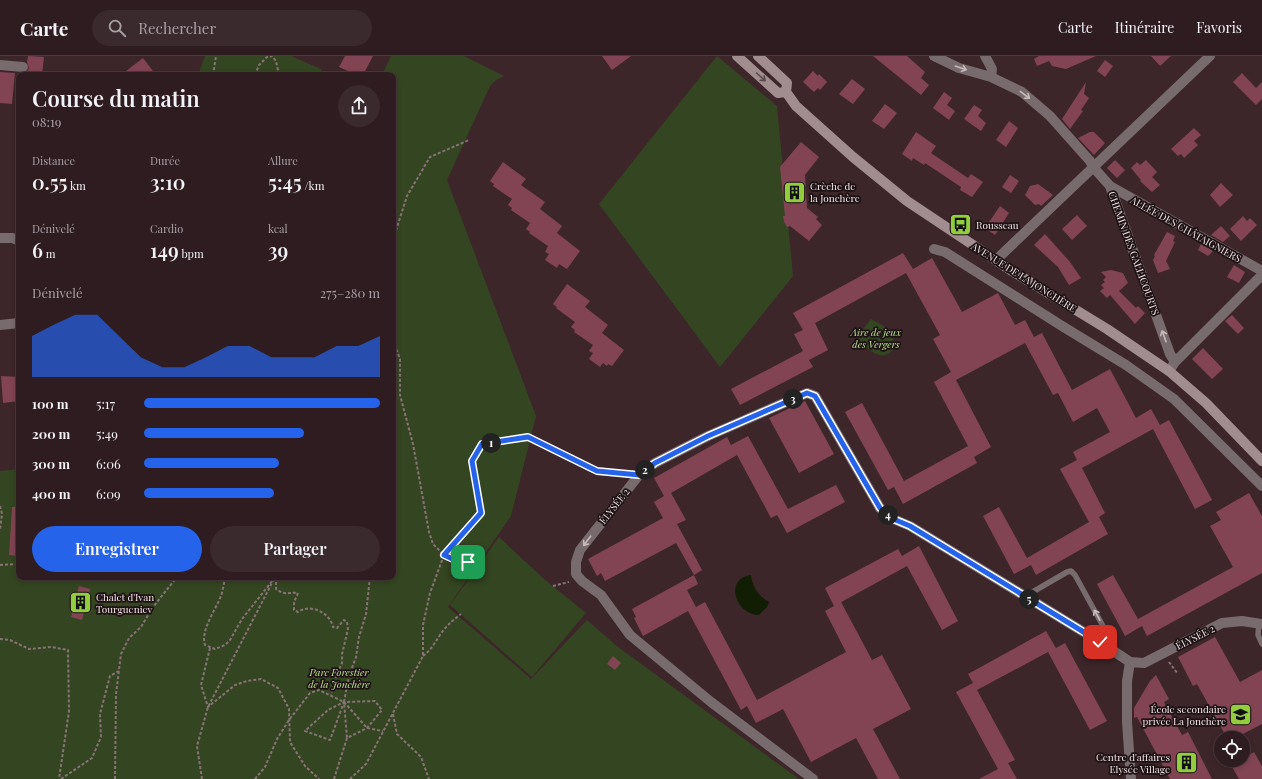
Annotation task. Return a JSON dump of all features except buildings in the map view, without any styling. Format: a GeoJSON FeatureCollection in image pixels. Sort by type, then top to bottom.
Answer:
{"type":"FeatureCollection","features":[{"type":"Feature","properties":{"kind":"street"},"geometry":{"type":"LineString","coordinates":[[737,56],[778,93],[786,92]]}},
{"type":"Feature","properties":{"kind":"street","name":"AVENUE DE LA JONCHÈRE"},"geometry":{"type":"LineString","coordinates":[[758,56],[787,82],[786,92],[796,106],[853,157],[907,201],[996,260],[1107,329],[1168,371],[1206,403],[1262,461]]}},
{"type":"Feature","properties":{"kind":"street","name":"CHEMIN DES GALLICOURTS"},"geometry":{"type":"LineString","coordinates":[[934,56],[959,68],[990,77],[1022,92],[1050,116],[1110,186],[1170,354],[1175,362]]}},
{"type":"Feature","properties":{"kind":"street"},"geometry":{"type":"LineString","coordinates":[[985,56],[992,69],[990,77]]}},
{"type":"Feature","properties":{"kind":"street"},"geometry":{"type":"LineString","coordinates":[[996,260],[1210,56]]}},
{"type":"Feature","properties":{"kind":"street"},"geometry":{"type":"LineString","coordinates":[[0,65],[23,66]]}},
{"type":"Feature","properties":{"kind":"street","name":"ALLÉE DES CHÂTAIGNIERS"},"geometry":{"type":"LineString","coordinates":[[1110,186],[1262,271]]}},
{"type":"Feature","properties":{"kind":"street"},"geometry":{"type":"LineString","coordinates":[[0,238],[13,238],[16,240]]}},
{"type":"Feature","properties":{"kind":"street"},"geometry":{"type":"LineString","coordinates":[[934,249],[945,252],[1126,365],[1174,399],[1262,486]]}},
{"type":"Feature","properties":{"kind":"street"},"geometry":{"type":"LineString","coordinates":[[1168,371],[1175,362],[1262,274]]}},
{"type":"Feature","properties":{"kind":"street"},"geometry":{"type":"LineString","coordinates":[[0,325],[16,323]]}},
{"type":"Feature","properties":{"kind":"street","name":"ÉLYSÉE 2"},"geometry":{"type":"LineString","coordinates":[[580,578],[576,574],[576,562],[580,550],[639,475],[655,463],[708,436],[807,393],[815,396],[880,508],[891,518],[910,526],[1130,662],[1144,663],[1222,623],[1242,621],[1261,623]]}},
{"type":"Feature","properties":{"kind":"street"},"geometry":{"type":"LineString","coordinates":[[580,578],[601,595],[630,635],[711,702],[813,779]]}},
{"type":"Feature","properties":{"kind":"street"},"geometry":{"type":"LineString","coordinates":[[1130,662],[1127,681],[1127,722],[1131,779]]}},
{"type":"Feature","properties":{"kind":"lane"},"geometry":{"type":"LineString","coordinates":[[1024,596],[1067,572],[1071,572],[1075,575],[1109,637],[1112,650]]}},
{"type":"Feature","properties":{"kind":"lane"},"geometry":{"type":"LineString","coordinates":[[1261,623],[1258,635],[1262,644]]}},
{"type":"Feature","properties":{"kind":"path"},"geometry":{"type":"LineString","coordinates":[[213,72],[216,56]]}},
{"type":"Feature","properties":{"kind":"path"},"geometry":{"type":"LineString","coordinates":[[256,72],[259,65],[267,57],[272,56],[276,61],[278,72]]}},
{"type":"Feature","properties":{"kind":"path"},"geometry":{"type":"LineString","coordinates":[[396,231],[407,196],[430,157],[469,140]]}},
{"type":"Feature","properties":{"kind":"path"},"geometry":{"type":"LineString","coordinates":[[396,348],[400,359],[400,395],[413,444],[429,532],[433,544],[444,555],[459,562],[468,562],[478,565]]}},
{"type":"Feature","properties":{"kind":"path"},"geometry":{"type":"LineString","coordinates":[[423,656],[423,625],[430,593],[444,555],[481,513],[472,461],[482,444],[528,437],[597,471],[639,475]]}},
{"type":"Feature","properties":{"kind":"path"},"geometry":{"type":"LineString","coordinates":[[0,506],[2,514],[0,530]]}},
{"type":"Feature","properties":{"kind":"path"},"geometry":{"type":"LineString","coordinates":[[0,565],[16,564]]}},
{"type":"Feature","properties":{"kind":"path"},"geometry":{"type":"LineString","coordinates":[[553,586],[580,578]]}},
{"type":"Feature","properties":{"kind":"path"},"geometry":{"type":"LineString","coordinates":[[115,779],[116,694],[121,654],[129,638],[141,627],[153,607],[175,580]]}},
{"type":"Feature","properties":{"kind":"path"},"geometry":{"type":"LineString","coordinates":[[224,580],[221,595],[208,623],[203,640],[205,645],[210,648],[220,648],[230,640],[242,619],[273,580]]}},
{"type":"Feature","properties":{"kind":"path"},"geometry":{"type":"LineString","coordinates":[[202,779],[197,746],[208,707],[273,580]]}},
{"type":"Feature","properties":{"kind":"path"},"geometry":{"type":"LineString","coordinates":[[275,580],[276,589],[282,593],[298,593],[294,602],[294,610],[298,612],[303,609],[313,609],[323,613],[331,621],[332,627],[337,628],[344,620],[347,622],[348,628],[342,654],[342,663],[336,676],[331,695]]}},
{"type":"Feature","properties":{"kind":"path"},"geometry":{"type":"LineString","coordinates":[[348,738],[367,728],[382,710],[375,701],[344,702],[328,710],[305,731],[330,740],[344,702],[349,676],[356,657],[359,638],[366,614],[370,580]]}},
{"type":"Feature","properties":{"kind":"path"},"geometry":{"type":"LineString","coordinates":[[350,779],[366,764],[423,656],[432,649],[449,623],[460,614]]}},
{"type":"Feature","properties":{"kind":"path"},"geometry":{"type":"LineString","coordinates":[[0,639],[10,640],[29,649],[51,647],[68,650],[69,711],[60,779]]}},
{"type":"Feature","properties":{"kind":"path"},"geometry":{"type":"LineString","coordinates":[[208,707],[201,685],[210,648]]}},
{"type":"Feature","properties":{"kind":"path"},"geometry":{"type":"LineString","coordinates":[[1163,654],[1178,674]]}},
{"type":"Feature","properties":{"kind":"path"},"geometry":{"type":"LineString","coordinates":[[60,779],[92,758],[101,737],[100,714],[110,676],[119,671]]}},
{"type":"Feature","properties":{"kind":"path"},"geometry":{"type":"LineString","coordinates":[[208,707],[235,685],[247,681],[261,679],[278,688],[289,709],[290,742],[304,766],[319,779]]}},
{"type":"Feature","properties":{"kind":"path"},"geometry":{"type":"LineString","coordinates":[[255,779],[264,767],[289,720],[310,693],[319,690],[331,695],[344,702],[367,728],[383,732]]}},
{"type":"Feature","properties":{"kind":"path"},"geometry":{"type":"LineString","coordinates":[[334,779],[348,738],[344,702]]}},
{"type":"Feature","properties":{"kind":"path"},"geometry":{"type":"LineString","coordinates":[[393,712],[397,734],[421,757],[429,779]]}},
{"type":"Feature","properties":{"kind":"green space"},"geometry":{"type":"Polygon","coordinates":[[[205,56],[291,56],[321,69],[322,72],[199,72],[205,56]]]}},
{"type":"Feature","properties":{"kind":"green space","name":"Parc Forestier de la Jonchère"},"geometry":{"type":"Polygon","coordinates":[[[391,56],[464,56],[504,76],[496,80],[490,86],[447,180],[536,416],[511,516],[448,607],[531,679],[587,620],[618,647],[799,779],[0,779],[0,471],[16,469],[16,580],[396,580],[396,72],[383,72],[391,56]]]}},
{"type":"Feature","properties":{"kind":"green space"},"geometry":{"type":"Polygon","coordinates":[[[717,56],[777,106],[793,276],[720,367],[599,204],[717,56]]]}},
{"type":"Feature","properties":{"kind":"green space","name":"Aire de jeux des Vergers"},"geometry":{"type":"Polygon","coordinates":[[[871,319],[884,326],[893,336],[893,350],[888,354],[883,355],[873,352],[868,349],[856,336],[871,319]]]}},
{"type":"Feature","properties":{"kind":"green space"},"geometry":{"type":"Polygon","coordinates":[[[499,537],[544,579],[586,613],[532,677],[450,605],[499,537]]]}},
{"type":"Feature","properties":{"kind":"shaded area"},"geometry":{"type":"Polygon","coordinates":[[[751,575],[757,591],[769,602],[767,607],[759,615],[744,609],[736,596],[735,589],[737,583],[742,578],[751,575]]]}},
{"type":"Feature","properties":{"kind":"place","name":"Crèche de la Jonchère"},"geometry":{"type":"Point","coordinates":[794,192]}},
{"type":"Feature","properties":{"kind":"place","name":"Rousseau"},"geometry":{"type":"Point","coordinates":[960,225]}},
{"type":"Feature","properties":{"kind":"place","name":"Chalet d'Ivan Tourgueniev"},"geometry":{"type":"Point","coordinates":[80,603]}},
{"type":"Feature","properties":{"kind":"place","name":"École secondaire privée La Jonchère"},"geometry":{"type":"Point","coordinates":[1241,715]}},
{"type":"Feature","properties":{"kind":"place","name":"Centre d'affaires Elysée Village"},"geometry":{"type":"Point","coordinates":[1186,763]}},
{"type":"Feature","properties":{"kind":"route"},"geometry":{"type":"LineString","coordinates":[[468,562],[459,562],[444,555],[481,513],[472,461],[482,444],[528,437],[597,471],[639,475],[655,463],[708,436],[807,393],[815,396],[880,508],[891,518],[910,526],[1100,642]]}}]}
